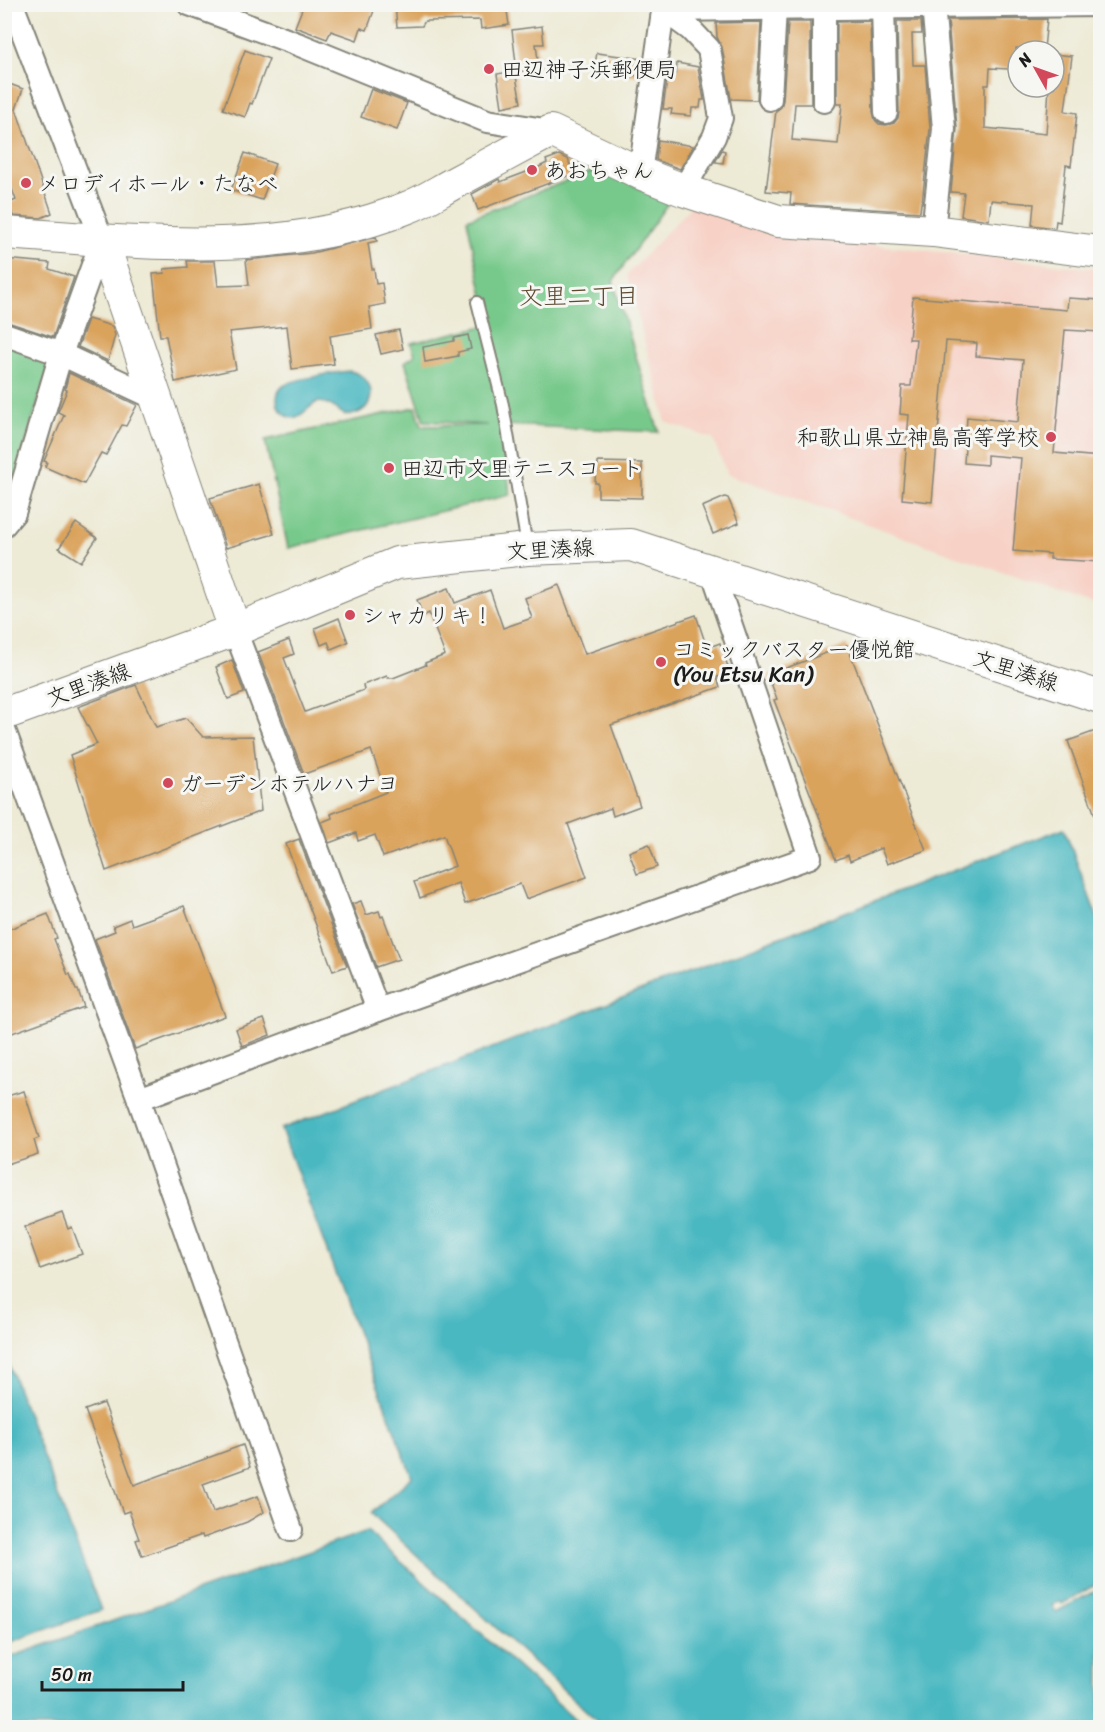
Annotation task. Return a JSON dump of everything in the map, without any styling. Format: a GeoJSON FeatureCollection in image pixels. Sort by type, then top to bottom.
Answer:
{"type":"FeatureCollection","features":[{"type":"Feature","properties":{"kind":"street"},"geometry":{"type":"LineString","coordinates":[[12,4],[102,240],[236,630],[378,1010]]}},
{"type":"Feature","properties":{"kind":"street"},"geometry":{"type":"LineString","coordinates":[[189,4],[243,14],[300,45],[487,121],[551,131],[683,190],[778,221],[933,231],[1101,252]]}},
{"type":"Feature","properties":{"kind":"street"},"geometry":{"type":"LineString","coordinates":[[664,8],[1101,5]]}},
{"type":"Feature","properties":{"kind":"street"},"geometry":{"type":"LineString","coordinates":[[933,6],[944,129],[933,231]]}},
{"type":"Feature","properties":{"kind":"street"},"geometry":{"type":"LineString","coordinates":[[824,7],[824,100]]}},
{"type":"Feature","properties":{"kind":"street"},"geometry":{"type":"LineString","coordinates":[[883,7],[886,112]]}},
{"type":"Feature","properties":{"kind":"street"},"geometry":{"type":"LineString","coordinates":[[664,8],[690,29],[709,49],[721,118],[714,137],[683,190]]}},
{"type":"Feature","properties":{"kind":"street"},"geometry":{"type":"LineString","coordinates":[[640,172],[664,8]]}},
{"type":"Feature","properties":{"kind":"street"},"geometry":{"type":"LineString","coordinates":[[770,99],[775,9]]}},
{"type":"Feature","properties":{"kind":"street"},"geometry":{"type":"LineString","coordinates":[[4,233],[102,240],[225,244],[284,239],[347,227],[407,208],[551,131]]}},
{"type":"Feature","properties":{"kind":"street"},"geometry":{"type":"LineString","coordinates":[[4,525],[14,513],[61,354],[102,240]]}},
{"type":"Feature","properties":{"kind":"street"},"geometry":{"type":"LineString","coordinates":[[4,334],[61,354],[157,399]]}},
{"type":"Feature","properties":{"kind":"street","name":"文里湊線"},"geometry":{"type":"LineString","coordinates":[[4,714],[236,630],[397,563],[527,549],[631,545],[1101,697]]}},
{"type":"Feature","properties":{"kind":"street"},"geometry":{"type":"LineString","coordinates":[[139,1100],[378,1010],[810,857],[712,570]]}},
{"type":"Feature","properties":{"kind":"street"},"geometry":{"type":"LineString","coordinates":[[4,730],[139,1100],[291,1530]]}},
{"type":"Feature","properties":{"kind":"lane"},"geometry":{"type":"LineString","coordinates":[[477,302],[503,405],[527,549]]}},
{"type":"Feature","properties":{"kind":"shaded area"},"geometry":{"type":"Polygon","coordinates":[[[693,204],[775,234],[1100,269],[1100,607],[727,474],[713,439],[666,422],[627,275],[693,204]]]}},
{"type":"Feature","properties":{"kind":"green space"},"geometry":{"type":"Polygon","coordinates":[[[600,168],[668,203],[613,281],[659,432],[503,425],[510,495],[288,548],[265,440],[416,407],[422,426],[488,425],[424,421],[405,362],[415,355],[411,343],[489,325],[467,219],[600,168]]]}},
{"type":"Feature","properties":{"kind":"green space"},"geometry":{"type":"Polygon","coordinates":[[[5,343],[52,357],[5,511],[5,343]]]}},
{"type":"Feature","properties":{"kind":"water"},"geometry":{"type":"Polygon","coordinates":[[[350,371],[367,381],[371,396],[363,410],[355,414],[345,415],[329,405],[317,402],[294,418],[289,417],[278,406],[278,394],[285,385],[306,378],[350,371]]]}},
{"type":"Feature","properties":{"kind":"water"},"geometry":{"type":"Polygon","coordinates":[[[1064,828],[1100,925],[1100,1582],[1062,1604],[1060,1601],[1052,1605],[1056,1612],[1100,1588],[1100,1727],[604,1727],[371,1513],[412,1477],[281,1129],[1064,828]]]}},
{"type":"Feature","properties":{"kind":"water"},"geometry":{"type":"Polygon","coordinates":[[[4,1352],[101,1610],[5,1644],[4,1644],[4,1352]]]}},
{"type":"Feature","properties":{"kind":"water"},"geometry":{"type":"Polygon","coordinates":[[[367,1531],[584,1727],[5,1727],[5,1659],[367,1531]]]}},
{"type":"Feature","properties":{"kind":"building"},"geometry":{"type":"Polygon","coordinates":[[[304,4],[376,5],[367,30],[361,28],[357,40],[331,31],[327,39],[295,27],[304,4]]]}},
{"type":"Feature","properties":{"kind":"building"},"geometry":{"type":"Polygon","coordinates":[[[395,4],[506,4],[509,25],[481,29],[480,20],[425,21],[422,26],[397,27],[395,4]]]}},
{"type":"Feature","properties":{"kind":"building"},"geometry":{"type":"Polygon","coordinates":[[[1047,19],[1045,39],[1006,39],[1006,69],[990,68],[989,85],[985,85],[985,128],[1046,134],[1048,99],[1066,99],[1066,55],[1072,56],[1065,111],[1077,113],[1071,166],[1066,165],[1060,222],[1056,221],[1055,228],[1032,225],[1034,204],[991,200],[989,220],[961,216],[964,193],[951,192],[957,128],[948,20],[1047,19]]]}},
{"type":"Feature","properties":{"kind":"building"},"geometry":{"type":"Polygon","coordinates":[[[870,21],[873,112],[879,124],[886,125],[894,123],[899,112],[897,21],[921,21],[922,34],[912,34],[913,65],[925,65],[930,129],[920,212],[790,204],[791,193],[766,191],[776,111],[781,107],[783,100],[788,22],[810,22],[811,104],[795,104],[792,140],[838,144],[842,104],[837,104],[837,22],[870,21]]]}},
{"type":"Feature","properties":{"kind":"building"},"geometry":{"type":"Polygon","coordinates":[[[761,22],[757,100],[731,99],[716,23],[761,22]]]}},
{"type":"Feature","properties":{"kind":"building"},"geometry":{"type":"Polygon","coordinates":[[[542,26],[544,44],[536,44],[539,69],[517,72],[512,30],[542,26]]]}},
{"type":"Feature","properties":{"kind":"building"},"geometry":{"type":"Polygon","coordinates":[[[245,50],[269,59],[245,117],[223,109],[245,50]]]}},
{"type":"Feature","properties":{"kind":"building"},"geometry":{"type":"Polygon","coordinates":[[[597,53],[643,59],[640,76],[594,69],[597,53]]]}},
{"type":"Feature","properties":{"kind":"building"},"geometry":{"type":"Polygon","coordinates":[[[677,63],[698,67],[704,100],[701,100],[700,108],[692,108],[691,116],[671,114],[672,109],[663,109],[668,73],[676,74],[677,63]]]}},
{"type":"Feature","properties":{"kind":"building"},"geometry":{"type":"Polygon","coordinates":[[[515,71],[521,103],[502,107],[497,74],[515,71]]]}},
{"type":"Feature","properties":{"kind":"building","name":"メロディホール・たなべ"},"geometry":{"type":"Polygon","coordinates":[[[4,82],[23,89],[16,109],[52,213],[41,218],[13,216],[9,203],[16,200],[4,167],[4,82]]]}},
{"type":"Feature","properties":{"kind":"building"},"geometry":{"type":"Polygon","coordinates":[[[371,89],[407,103],[397,130],[361,117],[371,89]]]}},
{"type":"Feature","properties":{"kind":"building"},"geometry":{"type":"Polygon","coordinates":[[[658,140],[693,146],[680,169],[656,160],[658,140]]]}},
{"type":"Feature","properties":{"kind":"building"},"geometry":{"type":"Polygon","coordinates":[[[722,150],[725,151],[723,163],[715,162],[722,150]]]}},
{"type":"Feature","properties":{"kind":"building"},"geometry":{"type":"Polygon","coordinates":[[[245,153],[275,164],[262,200],[231,190],[245,153]]]}},
{"type":"Feature","properties":{"kind":"building"},"geometry":{"type":"Polygon","coordinates":[[[559,155],[568,159],[573,174],[478,210],[472,194],[499,179],[500,182],[537,168],[547,163],[546,160],[559,155]]]}},
{"type":"Feature","properties":{"kind":"building"},"geometry":{"type":"Polygon","coordinates":[[[376,237],[377,241],[368,243],[376,284],[382,283],[385,304],[369,307],[372,329],[330,336],[334,364],[292,369],[287,326],[229,332],[236,369],[175,382],[166,336],[160,336],[153,274],[165,273],[164,269],[188,267],[187,261],[215,261],[218,286],[249,285],[246,260],[312,253],[376,237]]]}},
{"type":"Feature","properties":{"kind":"building"},"geometry":{"type":"Polygon","coordinates":[[[4,259],[50,263],[49,269],[74,277],[53,337],[4,321],[4,259]]]}},
{"type":"Feature","properties":{"kind":"building"},"geometry":{"type":"Polygon","coordinates":[[[913,297],[1067,310],[1068,298],[1101,300],[1101,332],[1065,330],[1054,453],[1101,457],[1101,562],[1050,559],[1050,554],[1013,551],[1021,458],[987,455],[987,465],[964,463],[967,417],[1018,422],[1023,360],[976,356],[977,343],[946,341],[932,502],[902,499],[909,415],[900,414],[902,386],[911,386],[916,339],[909,339],[913,297]]]}},
{"type":"Feature","properties":{"kind":"building"},"geometry":{"type":"Polygon","coordinates":[[[88,319],[112,326],[115,335],[108,361],[78,347],[88,319]]]}},
{"type":"Feature","properties":{"kind":"building"},"geometry":{"type":"Polygon","coordinates":[[[399,330],[403,349],[381,354],[376,335],[399,330]]]}},
{"type":"Feature","properties":{"kind":"building"},"geometry":{"type":"Polygon","coordinates":[[[468,335],[471,349],[458,352],[458,356],[425,362],[423,347],[454,341],[454,338],[468,335]]]}},
{"type":"Feature","properties":{"kind":"building"},"geometry":{"type":"Polygon","coordinates":[[[69,373],[137,405],[126,426],[122,425],[106,455],[101,453],[84,484],[45,467],[47,462],[44,461],[64,415],[58,412],[67,390],[65,389],[69,373]]]}},
{"type":"Feature","properties":{"kind":"building"},"geometry":{"type":"Polygon","coordinates":[[[598,462],[642,463],[642,498],[598,497],[598,483],[595,483],[598,462]]]}},
{"type":"Feature","properties":{"kind":"building"},"geometry":{"type":"Polygon","coordinates":[[[259,484],[274,534],[226,548],[210,498],[259,484]]]}},
{"type":"Feature","properties":{"kind":"building"},"geometry":{"type":"Polygon","coordinates":[[[725,497],[728,498],[739,523],[713,534],[702,507],[725,497]]]}},
{"type":"Feature","properties":{"kind":"building"},"geometry":{"type":"Polygon","coordinates":[[[76,523],[97,538],[81,562],[59,548],[76,523]]]}},
{"type":"Feature","properties":{"kind":"building"},"geometry":{"type":"Polygon","coordinates":[[[559,585],[585,654],[696,615],[707,648],[720,643],[730,673],[717,677],[720,687],[611,725],[640,806],[613,816],[611,808],[568,824],[587,877],[526,899],[520,884],[465,904],[458,883],[420,898],[414,882],[455,866],[444,835],[383,857],[375,835],[358,841],[356,833],[329,843],[322,822],[332,818],[331,814],[386,792],[371,750],[304,774],[258,652],[289,640],[294,654],[284,658],[305,712],[364,690],[363,685],[387,676],[393,678],[445,655],[429,613],[423,616],[417,600],[449,588],[455,603],[490,590],[503,628],[532,618],[525,598],[559,585]]]}},
{"type":"Feature","properties":{"kind":"building"},"geometry":{"type":"Polygon","coordinates":[[[339,618],[348,642],[331,649],[328,642],[321,645],[315,628],[339,618]]]}},
{"type":"Feature","properties":{"kind":"building"},"geometry":{"type":"Polygon","coordinates":[[[847,645],[926,850],[887,864],[881,848],[850,861],[848,855],[836,860],[774,700],[777,699],[768,675],[847,645]]]}},
{"type":"Feature","properties":{"kind":"building"},"geometry":{"type":"Polygon","coordinates":[[[232,660],[244,693],[228,699],[216,667],[232,660]]]}},
{"type":"Feature","properties":{"kind":"building","name":"ガーデンホテルハナヨ"},"geometry":{"type":"Polygon","coordinates":[[[136,685],[156,727],[186,718],[203,737],[253,736],[261,811],[106,871],[70,755],[97,744],[78,707],[136,685]]]}},
{"type":"Feature","properties":{"kind":"building"},"geometry":{"type":"Polygon","coordinates":[[[1101,729],[1101,825],[1099,826],[1068,741],[1101,729]]]}},
{"type":"Feature","properties":{"kind":"building"},"geometry":{"type":"Polygon","coordinates":[[[299,839],[347,966],[333,971],[286,844],[299,839]]]}},
{"type":"Feature","properties":{"kind":"building"},"geometry":{"type":"Polygon","coordinates":[[[649,844],[657,867],[637,874],[629,852],[649,844]]]}},
{"type":"Feature","properties":{"kind":"building"},"geometry":{"type":"Polygon","coordinates":[[[361,901],[366,915],[379,911],[381,917],[383,916],[399,959],[376,967],[352,904],[361,901]]]}},
{"type":"Feature","properties":{"kind":"building"},"geometry":{"type":"Polygon","coordinates":[[[184,906],[225,1016],[135,1049],[95,939],[115,931],[113,926],[130,919],[132,925],[184,906]]]}},
{"type":"Feature","properties":{"kind":"building"},"geometry":{"type":"Polygon","coordinates":[[[48,914],[57,938],[54,939],[84,1007],[4,1036],[4,931],[48,914]]]}},
{"type":"Feature","properties":{"kind":"building"},"geometry":{"type":"Polygon","coordinates":[[[264,1019],[270,1035],[242,1046],[236,1029],[264,1019]]]}},
{"type":"Feature","properties":{"kind":"building"},"geometry":{"type":"Polygon","coordinates":[[[24,1091],[39,1138],[34,1140],[38,1154],[4,1165],[4,1097],[24,1091]]]}},
{"type":"Feature","properties":{"kind":"building"},"geometry":{"type":"Polygon","coordinates":[[[62,1213],[68,1229],[72,1227],[82,1254],[40,1269],[25,1227],[62,1213]]]}},
{"type":"Feature","properties":{"kind":"building"},"geometry":{"type":"Polygon","coordinates":[[[104,1403],[134,1485],[243,1445],[250,1467],[203,1484],[213,1512],[258,1496],[264,1512],[247,1522],[203,1538],[202,1535],[142,1556],[136,1540],[139,1539],[129,1511],[123,1513],[85,1410],[104,1403]]]}},
{"type":"Feature","properties":{"kind":"place","name":"田辺神子浜郵便局"},"geometry":{"type":"Point","coordinates":[489,69]}},
{"type":"Feature","properties":{"kind":"place","name":"あおちゃん"},"geometry":{"type":"Point","coordinates":[532,170]}},
{"type":"Feature","properties":{"kind":"place","name":"メロディホール・たなべ"},"geometry":{"type":"Point","coordinates":[26,183]}},
{"type":"Feature","properties":{"kind":"place","name":"和歌山県立神島高等学校"},"geometry":{"type":"Point","coordinates":[1051,437]}},
{"type":"Feature","properties":{"kind":"place","name":"田辺市文里テニスコート"},"geometry":{"type":"Point","coordinates":[389,468]}},
{"type":"Feature","properties":{"kind":"place","name":"シャカリキ！"},"geometry":{"type":"Point","coordinates":[350,615]}},
{"type":"Feature","properties":{"kind":"place","name":"コミックバスター優悦館 (You Etsu Kan)"},"geometry":{"type":"Point","coordinates":[661,662]}},
{"type":"Feature","properties":{"kind":"place","name":"ガーデンホテルハナヨ"},"geometry":{"type":"Point","coordinates":[168,783]}},
{"type":"Feature","properties":{"kind":"district","name":"文里二丁目"},"geometry":{"type":"Point","coordinates":[579,296]}}]}
